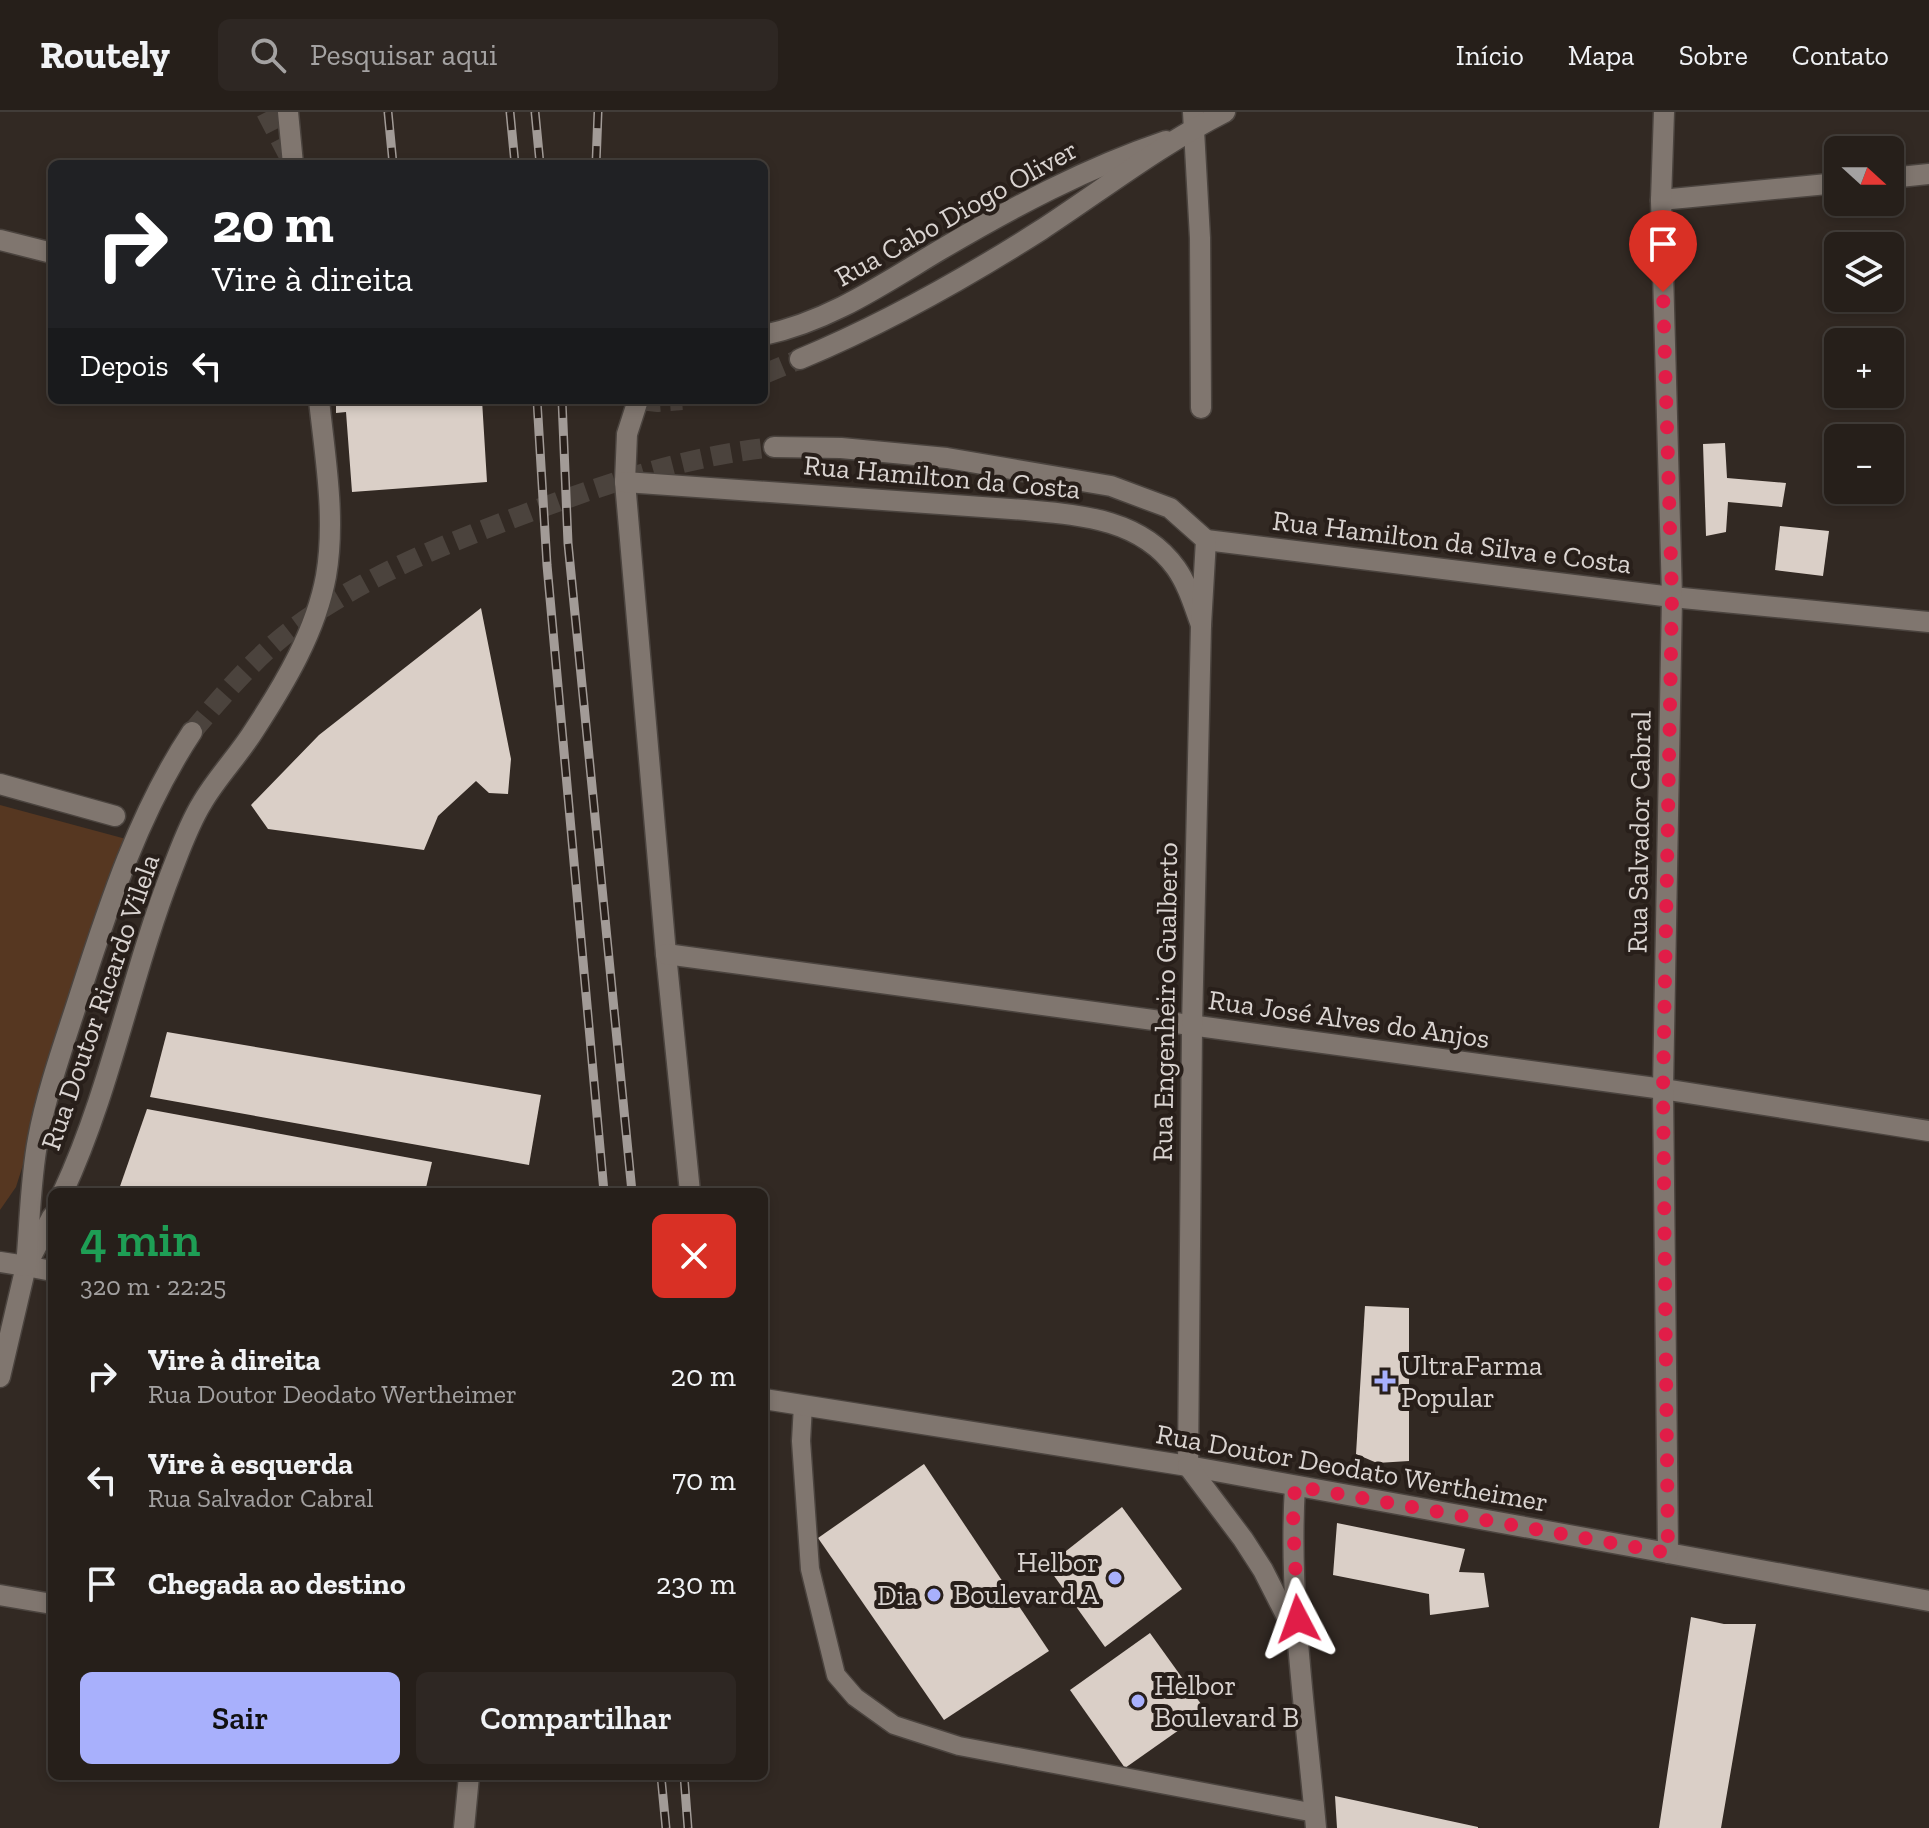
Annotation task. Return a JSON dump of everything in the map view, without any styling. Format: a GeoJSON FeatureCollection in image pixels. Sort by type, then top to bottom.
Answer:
{"type":"FeatureCollection","features":[{"type":"Feature","properties":{"kind":"street"},"geometry":{"type":"LineString","coordinates":[[288,112],[293,160]]}},
{"type":"Feature","properties":{"kind":"street"},"geometry":{"type":"LineString","coordinates":[[800,359],[873,327],[962,277],[1038,232],[1174,139],[1194,119],[1225,112]]}},
{"type":"Feature","properties":{"kind":"street","name":"Rua Salvador Cabral"},"geometry":{"type":"LineString","coordinates":[[1664,112],[1661,200],[1672,597],[1663,1089],[1668,1553]]}},
{"type":"Feature","properties":{"kind":"street"},"geometry":{"type":"LineString","coordinates":[[1194,119],[1200,238],[1201,408]]}},
{"type":"Feature","properties":{"kind":"street","name":"Rua Cabo Diogo Oliver"},"geometry":{"type":"LineString","coordinates":[[768,334],[814,321],[847,306],[942,249],[1068,180],[1121,156],[1174,139]]}},
{"type":"Feature","properties":{"kind":"street"},"geometry":{"type":"LineString","coordinates":[[1904,177],[1929,174]]}},
{"type":"Feature","properties":{"kind":"street"},"geometry":{"type":"LineString","coordinates":[[1661,200],[1824,184]]}},
{"type":"Feature","properties":{"kind":"street"},"geometry":{"type":"LineString","coordinates":[[0,240],[48,252]]}},
{"type":"Feature","properties":{"kind":"street","name":"Rua Doutor Ricardo Vilela"},"geometry":{"type":"LineString","coordinates":[[65,1188],[96,1108],[144,951],[188,829],[202,803],[272,703],[306,637],[318,604],[325,577],[329,536],[319,404]]}},
{"type":"Feature","properties":{"kind":"street"},"geometry":{"type":"LineString","coordinates":[[637,404],[627,434],[625,482],[690,1188]]}},
{"type":"Feature","properties":{"kind":"street"},"geometry":{"type":"LineString","coordinates":[[774,447],[841,448],[947,458],[1111,486],[1170,508],[1206,540]]}},
{"type":"Feature","properties":{"kind":"street","name":"Rua Hamilton da Costa"},"geometry":{"type":"LineString","coordinates":[[625,482],[873,498],[1097,519],[1133,531],[1166,556],[1178,570],[1201,625]]}},
{"type":"Feature","properties":{"kind":"street","name":"Rua Hamilton da Silva e Costa"},"geometry":{"type":"LineString","coordinates":[[1206,540],[1672,597],[1929,622]]}},
{"type":"Feature","properties":{"kind":"street","name":"Rua Engenheiro Gualberto"},"geometry":{"type":"LineString","coordinates":[[1188,1466],[1192,1027],[1201,625],[1206,540]]}},
{"type":"Feature","properties":{"kind":"street"},"geometry":{"type":"LineString","coordinates":[[0,1377],[26,1266],[28,1216],[38,1140],[55,1075],[101,929],[127,859],[175,758],[192,732]]}},
{"type":"Feature","properties":{"kind":"street"},"geometry":{"type":"LineString","coordinates":[[0,784],[115,816]]}},
{"type":"Feature","properties":{"kind":"street","name":"Rua José Alves do Anjos"},"geometry":{"type":"LineString","coordinates":[[666,954],[1663,1089],[1929,1131]]}},
{"type":"Feature","properties":{"kind":"street"},"geometry":{"type":"LineString","coordinates":[[26,1266],[48,1225]]}},
{"type":"Feature","properties":{"kind":"street"},"geometry":{"type":"LineString","coordinates":[[0,1262],[48,1270]]}},
{"type":"Feature","properties":{"kind":"street","name":"Rua Doutor Deodato Wertheimer"},"geometry":{"type":"LineString","coordinates":[[768,1400],[1188,1466],[1929,1601]]}},
{"type":"Feature","properties":{"kind":"street"},"geometry":{"type":"LineString","coordinates":[[1188,1466],[1263,1570],[1299,1642]]}},
{"type":"Feature","properties":{"kind":"street"},"geometry":{"type":"LineString","coordinates":[[1295,1486],[1293,1522],[1299,1642],[1316,1821]]}},
{"type":"Feature","properties":{"kind":"street"},"geometry":{"type":"LineString","coordinates":[[0,1595],[48,1603]]}},
{"type":"Feature","properties":{"kind":"street"},"geometry":{"type":"LineString","coordinates":[[464,1828],[469,1780]]}},
{"type":"Feature","properties":{"kind":"lane"},"geometry":{"type":"LineString","coordinates":[[803,1405],[801,1441],[810,1569],[836,1675],[855,1697],[894,1725],[959,1746],[1316,1821]]}},
{"type":"Feature","properties":{"kind":"shaded area"},"geometry":{"type":"Polygon","coordinates":[[[0,805],[126,839],[16,1187],[0,1210],[0,805]]]}},
{"type":"Feature","properties":{"kind":"building"},"geometry":{"type":"Polygon","coordinates":[[[336,404],[482,404],[487,482],[352,492],[346,412],[336,413],[336,404]]]}},
{"type":"Feature","properties":{"kind":"building"},"geometry":{"type":"Polygon","coordinates":[[[1725,443],[1727,478],[1786,483],[1782,507],[1728,502],[1726,532],[1706,536],[1703,444],[1725,443]]]}},
{"type":"Feature","properties":{"kind":"building"},"geometry":{"type":"Polygon","coordinates":[[[1780,526],[1829,531],[1823,576],[1775,570],[1780,526]]]}},
{"type":"Feature","properties":{"kind":"building"},"geometry":{"type":"Polygon","coordinates":[[[481,608],[511,759],[508,794],[489,793],[476,781],[438,816],[424,850],[268,829],[251,805],[319,735],[481,608]]]}},
{"type":"Feature","properties":{"kind":"building"},"geometry":{"type":"Polygon","coordinates":[[[167,1032],[541,1095],[529,1165],[150,1097],[167,1032]]]}},
{"type":"Feature","properties":{"kind":"building"},"geometry":{"type":"Polygon","coordinates":[[[147,1109],[432,1162],[426,1188],[119,1188],[147,1109]]]}},
{"type":"Feature","properties":{"kind":"building","name":"UltraFarma Popular"},"geometry":{"type":"Polygon","coordinates":[[[1365,1306],[1409,1308],[1409,1461],[1377,1463],[1356,1454],[1365,1306]]]}},
{"type":"Feature","properties":{"kind":"building","name":"Dia"},"geometry":{"type":"Polygon","coordinates":[[[924,1464],[1049,1651],[944,1720],[818,1538],[924,1464]]]}},
{"type":"Feature","properties":{"kind":"building","name":"Helbor Boulevard A"},"geometry":{"type":"Polygon","coordinates":[[[1122,1507],[1182,1589],[1105,1647],[1047,1566],[1122,1507]]]}},
{"type":"Feature","properties":{"kind":"building"},"geometry":{"type":"Polygon","coordinates":[[[1337,1523],[1465,1549],[1459,1572],[1484,1573],[1489,1607],[1430,1615],[1429,1594],[1333,1575],[1337,1523]]]}},
{"type":"Feature","properties":{"kind":"building"},"geometry":{"type":"Polygon","coordinates":[[[1691,1617],[1724,1624],[1756,1624],[1721,1828],[1659,1828],[1691,1617]]]}},
{"type":"Feature","properties":{"kind":"building","name":"Helbor Boulevard B"},"geometry":{"type":"Polygon","coordinates":[[[1150,1633],[1206,1711],[1125,1768],[1070,1690],[1150,1633]]]}},
{"type":"Feature","properties":{"kind":"building"},"geometry":{"type":"Polygon","coordinates":[[[1335,1796],[1478,1827],[1478,1828],[1337,1828],[1335,1796]]]}},
{"type":"Feature","properties":{"kind":"tunnel"},"geometry":{"type":"LineString","coordinates":[[266,112],[291,160]]}},
{"type":"Feature","properties":{"kind":"tunnel"},"geometry":{"type":"LineString","coordinates":[[768,372],[800,359]]}},
{"type":"Feature","properties":{"kind":"tunnel"},"geometry":{"type":"LineString","coordinates":[[192,732],[240,677],[280,639],[320,610],[375,578],[492,526],[615,482],[677,464],[774,447]]}},
{"type":"Feature","properties":{"kind":"railway"},"geometry":{"type":"LineString","coordinates":[[388,112],[393,160]]}},
{"type":"Feature","properties":{"kind":"railway"},"geometry":{"type":"LineString","coordinates":[[510,112],[515,160]]}},
{"type":"Feature","properties":{"kind":"railway"},"geometry":{"type":"LineString","coordinates":[[535,112],[540,160]]}},
{"type":"Feature","properties":{"kind":"railway"},"geometry":{"type":"LineString","coordinates":[[596,160],[598,112]]}},
{"type":"Feature","properties":{"kind":"railway"},"geometry":{"type":"LineString","coordinates":[[537,404],[547,565],[604,1188]]}},
{"type":"Feature","properties":{"kind":"railway"},"geometry":{"type":"LineString","coordinates":[[562,404],[568,543],[632,1188]]}},
{"type":"Feature","properties":{"kind":"railway"},"geometry":{"type":"LineString","coordinates":[[661,1780],[666,1828]]}},
{"type":"Feature","properties":{"kind":"railway"},"geometry":{"type":"LineString","coordinates":[[684,1780],[688,1828]]}},
{"type":"Feature","properties":{"kind":"place","name":"UltraFarma Popular"},"geometry":{"type":"Point","coordinates":[1385,1381]}},
{"type":"Feature","properties":{"kind":"place","name":"Helbor Boulevard A"},"geometry":{"type":"Point","coordinates":[1115,1578]}},
{"type":"Feature","properties":{"kind":"place","name":"Dia"},"geometry":{"type":"Point","coordinates":[934,1595]}},
{"type":"Feature","properties":{"kind":"place","name":"Helbor Boulevard B"},"geometry":{"type":"Point","coordinates":[1138,1701]}},
{"type":"Feature","properties":{"kind":"route"},"geometry":{"type":"LineString","coordinates":[[1298,1619],[1293,1522],[1295,1486],[1668,1553],[1663,1089],[1672,597],[1663,292]]}}]}
